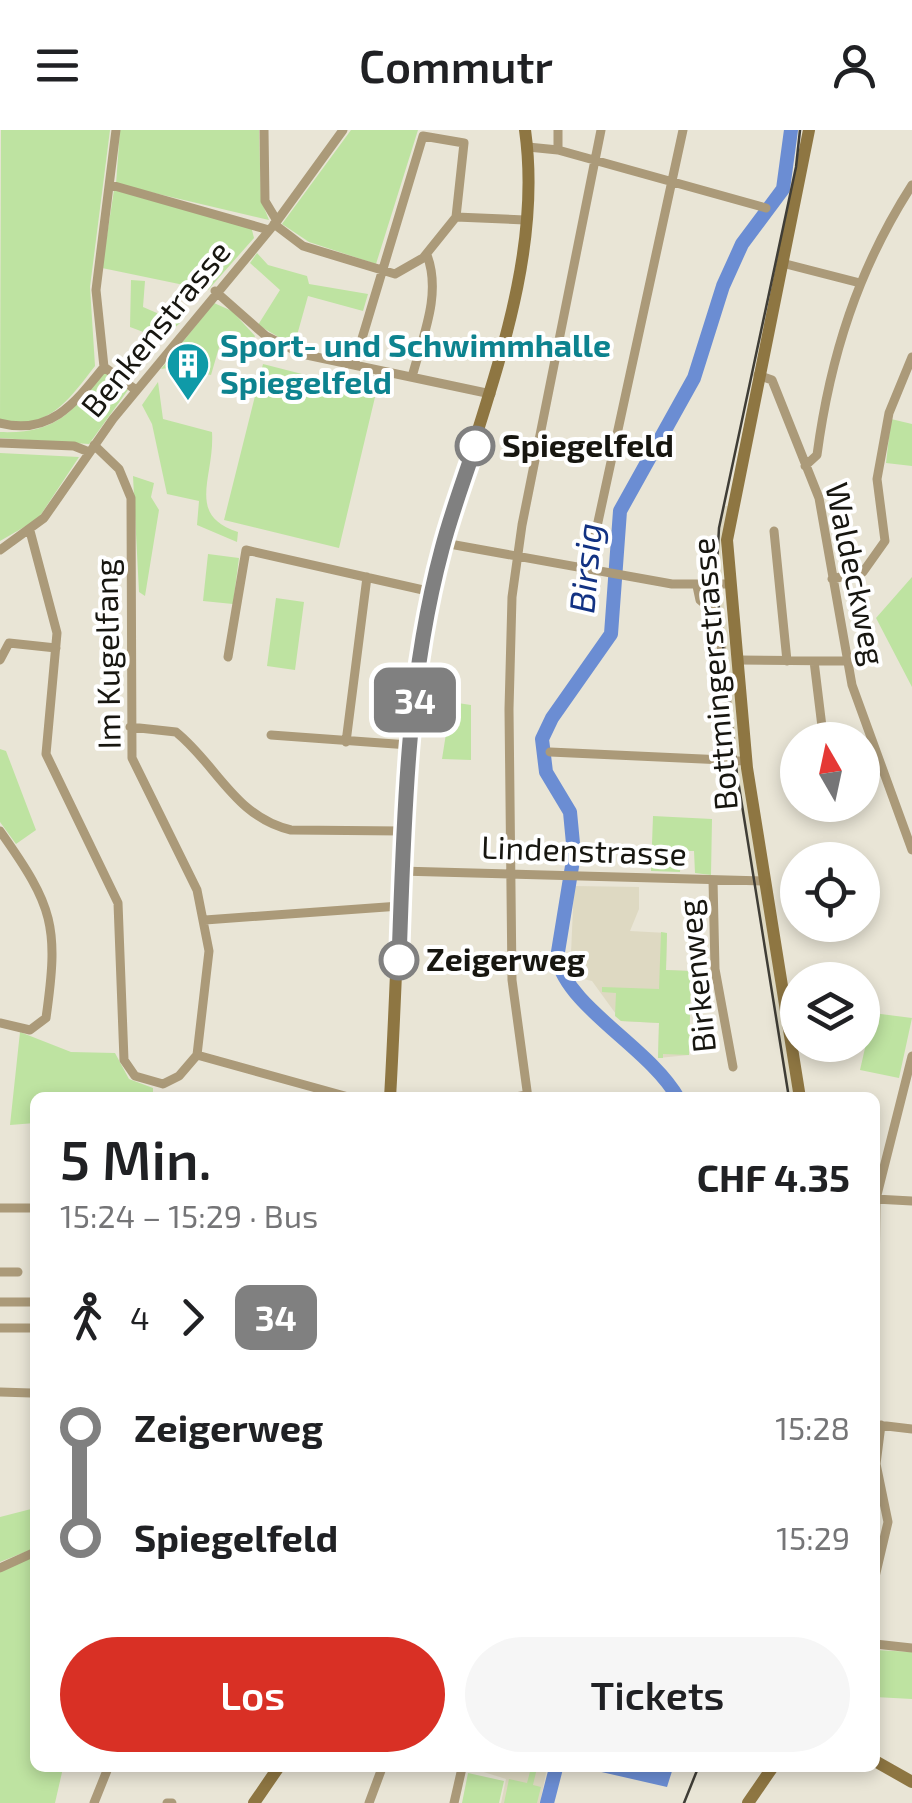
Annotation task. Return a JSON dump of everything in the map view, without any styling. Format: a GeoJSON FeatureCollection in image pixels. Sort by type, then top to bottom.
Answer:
{"type":"FeatureCollection","features":[{"type":"Feature","properties":{"kind":"main road"},"geometry":{"type":"LineString","coordinates":[[390,1092],[409,745],[432,592],[491,394],[513,300],[525,220],[525,130]]}},
{"type":"Feature","properties":{"kind":"main road","name":"Bottmingerstrasse"},"geometry":{"type":"LineString","coordinates":[[799,1092],[765,881],[740,761],[739,660],[728,530],[809,130]]}},
{"type":"Feature","properties":{"kind":"main road"},"geometry":{"type":"LineString","coordinates":[[880,1764],[912,1782]]}},
{"type":"Feature","properties":{"kind":"main road"},"geometry":{"type":"LineString","coordinates":[[254,1803],[275,1772]]}},
{"type":"Feature","properties":{"kind":"main road"},"geometry":{"type":"LineString","coordinates":[[748,1803],[767,1772]]}},
{"type":"Feature","properties":{"kind":"street"},"geometry":{"type":"LineString","coordinates":[[0,423],[28,428],[51,420],[68,409],[104,367],[96,290],[116,130]]}},
{"type":"Feature","properties":{"kind":"street"},"geometry":{"type":"LineString","coordinates":[[264,130],[265,201],[274,225]]}},
{"type":"Feature","properties":{"kind":"street","name":"Benkenstrasse"},"geometry":{"type":"LineString","coordinates":[[0,550],[30,531],[59,499],[136,390],[274,225],[343,130]]}},
{"type":"Feature","properties":{"kind":"street"},"geometry":{"type":"LineString","coordinates":[[558,130],[558,150]]}},
{"type":"Feature","properties":{"kind":"street"},"geometry":{"type":"LineString","coordinates":[[526,1092],[513,998],[509,664],[522,525],[600,130]]}},
{"type":"Feature","properties":{"kind":"street"},"geometry":{"type":"LineString","coordinates":[[588,568],[614,463],[683,130]]}},
{"type":"Feature","properties":{"kind":"street"},"geometry":{"type":"LineString","coordinates":[[111,186],[274,225],[303,246],[380,270],[404,272],[427,255],[456,216],[464,143],[423,136],[380,270],[352,365]]}},
{"type":"Feature","properties":{"kind":"street"},"geometry":{"type":"LineString","coordinates":[[528,147],[558,150],[766,208]]}},
{"type":"Feature","properties":{"kind":"street"},"geometry":{"type":"LineString","coordinates":[[805,466],[817,455],[828,380],[860,283],[886,226],[912,185]]}},
{"type":"Feature","properties":{"kind":"street"},"geometry":{"type":"LineString","coordinates":[[456,216],[525,220]]}},
{"type":"Feature","properties":{"kind":"street"},"geometry":{"type":"LineString","coordinates":[[412,377],[434,296],[434,271],[427,255]]}},
{"type":"Feature","properties":{"kind":"street"},"geometry":{"type":"LineString","coordinates":[[782,263],[860,283]]}},
{"type":"Feature","properties":{"kind":"street"},"geometry":{"type":"LineString","coordinates":[[215,291],[266,336],[302,354],[491,394]]}},
{"type":"Feature","properties":{"kind":"street"},"geometry":{"type":"LineString","coordinates":[[832,579],[863,572],[885,541],[877,478],[888,414],[912,357]]}},
{"type":"Feature","properties":{"kind":"street"},"geometry":{"type":"LineString","coordinates":[[104,367],[136,390]]}},
{"type":"Feature","properties":{"kind":"street","name":"Waldeckweg"},"geometry":{"type":"LineString","coordinates":[[758,375],[772,380],[819,498],[846,661],[888,792],[912,850]]}},
{"type":"Feature","properties":{"kind":"street"},"geometry":{"type":"LineString","coordinates":[[0,443],[92,448]]}},
{"type":"Feature","properties":{"kind":"street","name":"Im Kugelfang"},"geometry":{"type":"LineString","coordinates":[[92,448],[119,469],[132,498],[130,727],[137,771],[197,890],[205,920],[209,967],[196,1055]]}},
{"type":"Feature","properties":{"kind":"street"},"geometry":{"type":"LineString","coordinates":[[30,531],[51,600],[56,648],[46,754],[118,903],[124,1060],[135,1076],[164,1084],[178,1076],[196,1055],[332,1092]]}},
{"type":"Feature","properties":{"kind":"street"},"geometry":{"type":"LineString","coordinates":[[774,531],[786,661]]}},
{"type":"Feature","properties":{"kind":"street"},"geometry":{"type":"LineString","coordinates":[[444,543],[697,586],[731,584]]}},
{"type":"Feature","properties":{"kind":"street"},"geometry":{"type":"LineString","coordinates":[[228,657],[246,550],[432,592]]}},
{"type":"Feature","properties":{"kind":"street"},"geometry":{"type":"LineString","coordinates":[[346,742],[367,577]]}},
{"type":"Feature","properties":{"kind":"street","name":"Bottmingerstrasse"},"geometry":{"type":"LineString","coordinates":[[697,586],[700,600],[718,616],[740,761]]}},
{"type":"Feature","properties":{"kind":"street"},"geometry":{"type":"LineString","coordinates":[[0,660],[4,648],[12,642],[56,648]]}},
{"type":"Feature","properties":{"kind":"street"},"geometry":{"type":"LineString","coordinates":[[739,660],[846,661]]}},
{"type":"Feature","properties":{"kind":"street"},"geometry":{"type":"LineString","coordinates":[[814,661],[821,722]]}},
{"type":"Feature","properties":{"kind":"street"},"geometry":{"type":"LineString","coordinates":[[130,727],[176,732],[250,813],[273,825],[290,830],[402,831]]}},
{"type":"Feature","properties":{"kind":"street"},"geometry":{"type":"LineString","coordinates":[[271,735],[409,745]]}},
{"type":"Feature","properties":{"kind":"street"},"geometry":{"type":"LineString","coordinates":[[550,752],[740,761]]}},
{"type":"Feature","properties":{"kind":"street"},"geometry":{"type":"LineString","coordinates":[[0,831],[41,898],[55,940],[46,1018],[30,1030],[0,1022]]}},
{"type":"Feature","properties":{"kind":"street","name":"Lindenstrasse"},"geometry":{"type":"LineString","coordinates":[[400,872],[765,881]]}},
{"type":"Feature","properties":{"kind":"street","name":"Birkenweg"},"geometry":{"type":"LineString","coordinates":[[712,880],[715,969],[732,1067]]}},
{"type":"Feature","properties":{"kind":"street"},"geometry":{"type":"LineString","coordinates":[[205,920],[400,906]]}},
{"type":"Feature","properties":{"kind":"street"},"geometry":{"type":"LineString","coordinates":[[880,1184],[912,1056]]}},
{"type":"Feature","properties":{"kind":"street"},"geometry":{"type":"LineString","coordinates":[[295,1081],[295,1092]]}},
{"type":"Feature","properties":{"kind":"street"},"geometry":{"type":"LineString","coordinates":[[880,1200],[912,1202]]}},
{"type":"Feature","properties":{"kind":"street"},"geometry":{"type":"LineString","coordinates":[[0,1208],[30,1208]]}},
{"type":"Feature","properties":{"kind":"street"},"geometry":{"type":"LineString","coordinates":[[0,1272],[18,1272]]}},
{"type":"Feature","properties":{"kind":"street"},"geometry":{"type":"LineString","coordinates":[[0,1302],[30,1302]]}},
{"type":"Feature","properties":{"kind":"street"},"geometry":{"type":"LineString","coordinates":[[0,1328],[30,1328]]}},
{"type":"Feature","properties":{"kind":"street"},"geometry":{"type":"LineString","coordinates":[[0,1392],[30,1393]]}},
{"type":"Feature","properties":{"kind":"street"},"geometry":{"type":"LineString","coordinates":[[880,1424],[912,1429]]}},
{"type":"Feature","properties":{"kind":"street"},"geometry":{"type":"LineString","coordinates":[[880,1483],[888,1522],[880,1556]]}},
{"type":"Feature","properties":{"kind":"street"},"geometry":{"type":"LineString","coordinates":[[0,1568],[30,1554]]}},
{"type":"Feature","properties":{"kind":"street"},"geometry":{"type":"LineString","coordinates":[[880,1645],[912,1648]]}},
{"type":"Feature","properties":{"kind":"street"},"geometry":{"type":"LineString","coordinates":[[94,1803],[106,1772]]}},
{"type":"Feature","properties":{"kind":"street"},"geometry":{"type":"LineString","coordinates":[[369,1803],[381,1772]]}},
{"type":"Feature","properties":{"kind":"street"},"geometry":{"type":"LineString","coordinates":[[454,1803],[461,1772]]}},
{"type":"Feature","properties":{"kind":"shaded area"},"geometry":{"type":"Polygon","coordinates":[[[723,506],[728,506],[721,548],[723,597],[780,998],[780,1047],[735,763],[713,566],[723,506]]]}},
{"type":"Feature","properties":{"kind":"shaded area"},"geometry":{"type":"Polygon","coordinates":[[[574,886],[639,887],[639,909],[630,931],[667,933],[666,970],[691,971],[689,1055],[658,1058],[659,1023],[621,1021],[592,981],[570,976],[574,886]]]}},
{"type":"Feature","properties":{"kind":"shaded area"},"geometry":{"type":"Polygon","coordinates":[[[782,1062],[789,1062],[793,1092],[787,1092],[782,1062]]]}},
{"type":"Feature","properties":{"kind":"shaded area"},"geometry":{"type":"Polygon","coordinates":[[[484,1772],[546,1772],[540,1803],[501,1803],[506,1779],[484,1772]]]}},
{"type":"Feature","properties":{"kind":"green space"},"geometry":{"type":"Polygon","coordinates":[[[1,130],[110,130],[90,287],[95,366],[66,402],[44,417],[17,423],[0,421],[1,130]]]}},
{"type":"Feature","properties":{"kind":"green space"},"geometry":{"type":"Polygon","coordinates":[[[120,130],[259,130],[261,200],[269,220],[116,184],[120,130]]]}},
{"type":"Feature","properties":{"kind":"green space"},"geometry":{"type":"Polygon","coordinates":[[[351,130],[418,130],[376,264],[309,242],[282,224],[351,130]]]}},
{"type":"Feature","properties":{"kind":"green space"},"geometry":{"type":"Polygon","coordinates":[[[114,190],[251,226],[254,238],[208,290],[102,268],[114,190]]]}},
{"type":"Feature","properties":{"kind":"green space"},"geometry":{"type":"Polygon","coordinates":[[[257,253],[268,265],[307,276],[309,284],[368,294],[363,311],[308,296],[294,346],[258,325],[280,290],[250,263],[257,253]]]}},
{"type":"Feature","properties":{"kind":"green space"},"geometry":{"type":"Polygon","coordinates":[[[131,280],[145,281],[143,307],[180,323],[162,339],[130,327],[131,280]]]}},
{"type":"Feature","properties":{"kind":"green space"},"geometry":{"type":"Polygon","coordinates":[[[214,303],[232,311],[255,336],[249,351],[242,349],[242,345],[220,344],[211,375],[188,370],[191,351],[187,365],[161,369],[214,303]]]}},
{"type":"Feature","properties":{"kind":"green space"},"geometry":{"type":"Polygon","coordinates":[[[263,364],[376,393],[339,548],[224,520],[263,364]]]}},
{"type":"Feature","properties":{"kind":"green space"},"geometry":{"type":"Polygon","coordinates":[[[104,372],[128,390],[89,444],[0,438],[0,432],[35,429],[61,418],[104,372]]]}},
{"type":"Feature","properties":{"kind":"green space"},"geometry":{"type":"Polygon","coordinates":[[[158,382],[163,419],[212,432],[207,505],[222,525],[238,532],[237,542],[197,525],[199,501],[167,494],[152,424],[142,405],[158,382]]]}},
{"type":"Feature","properties":{"kind":"green space"},"geometry":{"type":"Polygon","coordinates":[[[891,419],[912,424],[912,466],[886,463],[891,419]]]}},
{"type":"Feature","properties":{"kind":"green space"},"geometry":{"type":"Polygon","coordinates":[[[0,453],[79,457],[38,519],[0,541],[0,453]]]}},
{"type":"Feature","properties":{"kind":"green space"},"geometry":{"type":"Polygon","coordinates":[[[133,476],[154,483],[151,497],[159,510],[145,596],[139,592],[133,476]]]}},
{"type":"Feature","properties":{"kind":"green space"},"geometry":{"type":"Polygon","coordinates":[[[208,554],[239,558],[233,604],[203,601],[208,554]]]}},
{"type":"Feature","properties":{"kind":"green space"},"geometry":{"type":"Polygon","coordinates":[[[912,577],[912,687],[876,618],[912,577]]]}},
{"type":"Feature","properties":{"kind":"green space"},"geometry":{"type":"Polygon","coordinates":[[[276,598],[304,602],[295,670],[267,666],[276,598]]]}},
{"type":"Feature","properties":{"kind":"green space"},"geometry":{"type":"Polygon","coordinates":[[[451,702],[471,705],[471,760],[442,759],[451,702]]]}},
{"type":"Feature","properties":{"kind":"green space"},"geometry":{"type":"Polygon","coordinates":[[[0,749],[6,751],[36,830],[16,844],[0,822],[0,749]]]}},
{"type":"Feature","properties":{"kind":"green space"},"geometry":{"type":"Polygon","coordinates":[[[653,816],[712,819],[711,875],[695,873],[694,851],[681,851],[680,872],[651,871],[653,816]]]}},
{"type":"Feature","properties":{"kind":"green space"},"geometry":{"type":"Polygon","coordinates":[[[661,932],[667,933],[666,970],[691,971],[689,1055],[663,1054],[663,1058],[658,1058],[659,1023],[621,1021],[615,1016],[616,993],[602,992],[602,987],[659,989],[661,932]]]}},
{"type":"Feature","properties":{"kind":"green space"},"geometry":{"type":"Polygon","coordinates":[[[880,1014],[912,1018],[899,1078],[860,1070],[862,1062],[880,1062],[880,1014]]]}},
{"type":"Feature","properties":{"kind":"green space"},"geometry":{"type":"Polygon","coordinates":[[[20,1032],[71,1052],[115,1053],[129,1079],[153,1088],[153,1092],[30,1092],[30,1123],[10,1125],[20,1032]]]}},
{"type":"Feature","properties":{"kind":"green space"},"geometry":{"type":"Polygon","coordinates":[[[30,1509],[30,1550],[0,1562],[0,1517],[30,1509]]]}},
{"type":"Feature","properties":{"kind":"green space"},"geometry":{"type":"Polygon","coordinates":[[[30,1558],[30,1772],[62,1772],[55,1803],[0,1803],[0,1571],[30,1558]]]}},
{"type":"Feature","properties":{"kind":"green space"},"geometry":{"type":"Polygon","coordinates":[[[880,1650],[912,1652],[912,1699],[880,1697],[880,1650]]]}},
{"type":"Feature","properties":{"kind":"green space"},"geometry":{"type":"Polygon","coordinates":[[[530,1772],[536,1772],[533,1785],[541,1787],[537,1803],[504,1803],[509,1779],[527,1783],[530,1772]]]}},
{"type":"Feature","properties":{"kind":"green space"},"geometry":{"type":"Polygon","coordinates":[[[468,1773],[504,1781],[499,1803],[462,1803],[468,1773]]]}},
{"type":"Feature","properties":{"kind":"water"},"geometry":{"type":"Polygon","coordinates":[[[601,1772],[672,1772],[667,1787],[601,1772]]]}},
{"type":"Feature","properties":{"kind":"waterway","name":"Birsig"},"geometry":{"type":"LineString","coordinates":[[674,1092],[576,994],[557,958],[574,854],[570,812],[546,772],[542,739],[552,718],[611,634],[620,511],[694,378],[723,286],[742,244],[783,189],[791,130]]}},
{"type":"Feature","properties":{"kind":"waterway","name":"Birsig"},"geometry":{"type":"LineString","coordinates":[[547,1803],[555,1772]]}},
{"type":"Feature","properties":{"kind":"tram line"},"geometry":{"type":"LineString","coordinates":[[788,1092],[737,774],[716,581],[719,528],[796,167],[800,130]]}},
{"type":"Feature","properties":{"kind":"tram line"},"geometry":{"type":"LineString","coordinates":[[684,1803],[696,1772]]}},
{"type":"Feature","properties":{"kind":"bus line","name":"34"},"geometry":{"type":"LineString","coordinates":[[399,960],[401,844],[416,696],[442,549],[475,446]]}},
{"type":"Feature","properties":{"kind":"place","name":"Sport- und Schwimmhalle Spiegelfeld"},"geometry":{"type":"Point","coordinates":[188,402]}},
{"type":"Feature","properties":{"kind":"place","name":"Spiegelfeld"},"geometry":{"type":"Point","coordinates":[475,446]}},
{"type":"Feature","properties":{"kind":"place","name":"Zeigerweg"},"geometry":{"type":"Point","coordinates":[399,960]}}]}
